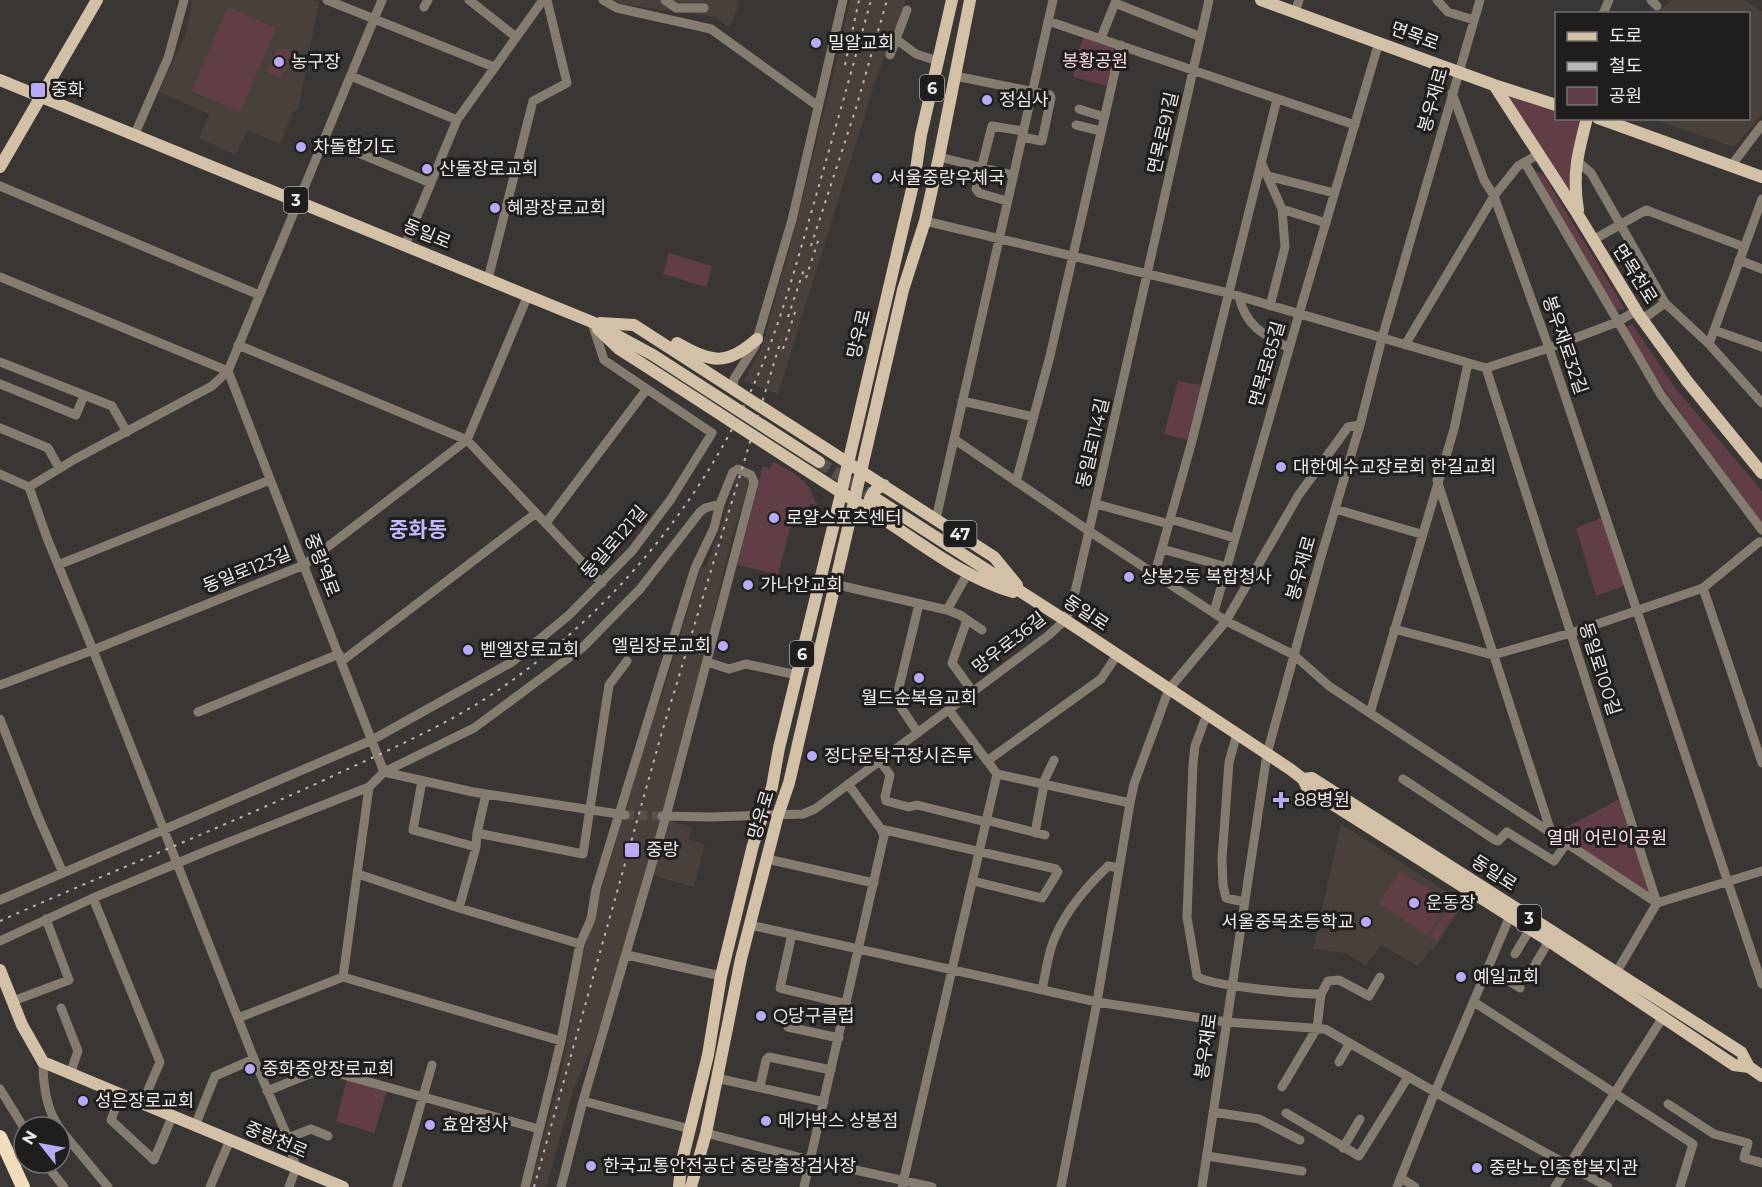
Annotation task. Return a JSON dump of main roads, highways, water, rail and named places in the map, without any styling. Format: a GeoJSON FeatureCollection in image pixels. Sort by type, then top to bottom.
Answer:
{"type":"FeatureCollection","features":[{"type":"Feature","properties":{"kind":"highway"},"geometry":{"type":"LineString","coordinates":[[0,1137],[23,1187]]}},
{"type":"Feature","properties":{"kind":"highway"},"geometry":{"type":"LineString","coordinates":[[0,1153],[23,1187]]}},
{"type":"Feature","properties":{"kind":"main road"},"geometry":{"type":"LineString","coordinates":[[0,167],[97,0]]}},
{"type":"Feature","properties":{"kind":"main road","name":"망우로"},"geometry":{"type":"LineString","coordinates":[[679,1187],[681,1165],[708,1055],[721,976],[753,845],[772,787],[779,748],[915,176],[921,135],[952,0]]}},
{"type":"Feature","properties":{"kind":"main road","name":"망우로"},"geometry":{"type":"LineString","coordinates":[[690,1187],[706,1133],[741,959],[778,815],[789,783],[903,290],[925,221],[970,0]]}},
{"type":"Feature","properties":{"kind":"main road","name":"면목로"},"geometry":{"type":"LineString","coordinates":[[1261,0],[1297,6],[1380,42],[1494,85],[1555,104]]}},
{"type":"Feature","properties":{"kind":"main road","name":"동일로"},"geometry":{"type":"LineString","coordinates":[[0,80],[592,322],[653,355],[819,462]]}},
{"type":"Feature","properties":{"kind":"main road","name":"면목천로"},"geometry":{"type":"LineString","coordinates":[[1494,85],[1639,315],[1687,381],[1762,473]]}},
{"type":"Feature","properties":{"kind":"main road"},"geometry":{"type":"LineString","coordinates":[[1579,217],[1575,171],[1587,120]]}},
{"type":"Feature","properties":{"kind":"main road"},"geometry":{"type":"LineString","coordinates":[[1622,123],[1762,177]]}},
{"type":"Feature","properties":{"kind":"main road"},"geometry":{"type":"LineString","coordinates":[[592,322],[634,325],[653,329],[688,349],[722,359],[736,356],[757,339]]}},
{"type":"Feature","properties":{"kind":"main road"},"geometry":{"type":"LineString","coordinates":[[592,322],[619,349],[853,501],[968,573],[996,587],[1026,595]]}},
{"type":"Feature","properties":{"kind":"main road"},"geometry":{"type":"LineString","coordinates":[[634,325],[848,462]]}},
{"type":"Feature","properties":{"kind":"main road"},"geometry":{"type":"LineString","coordinates":[[811,473],[819,473],[825,469],[830,457],[826,448]]}},
{"type":"Feature","properties":{"kind":"main road","name":"47"},"geometry":{"type":"LineString","coordinates":[[848,462],[994,557],[1026,595]]}},
{"type":"Feature","properties":{"kind":"main road"},"geometry":{"type":"LineString","coordinates":[[871,511],[870,498],[876,489],[884,485]]}},
{"type":"Feature","properties":{"kind":"main road","name":"동일로"},"geometry":{"type":"LineString","coordinates":[[878,501],[1065,620],[1303,778],[1312,778],[1741,1053],[1758,1072]]}},
{"type":"Feature","properties":{"kind":"main road","name":"동일로"},"geometry":{"type":"LineString","coordinates":[[1303,778],[1306,787],[1549,941],[1734,1065],[1758,1072]]}},
{"type":"Feature","properties":{"kind":"main road","name":"중랑천로"},"geometry":{"type":"LineString","coordinates":[[0,970],[22,1025],[42,1062],[343,1187]]}},
{"type":"Feature","properties":{"kind":"tunnel"},"geometry":{"type":"LineString","coordinates":[[819,462],[878,500]]}},
{"type":"Feature","properties":{"kind":"tunnel"},"geometry":{"type":"LineString","coordinates":[[625,815],[662,816]]}},
{"type":"Feature","properties":{"kind":"railway"},"geometry":{"type":"LineString","coordinates":[[845,65],[859,0]]}},
{"type":"Feature","properties":{"kind":"railway"},"geometry":{"type":"LineString","coordinates":[[0,921],[295,793],[441,724],[481,702],[540,659],[614,591],[648,554],[679,514],[732,429],[754,384],[793,276],[871,0]]}},
{"type":"Feature","properties":{"kind":"railway"},"geometry":{"type":"LineString","coordinates":[[811,246],[856,108],[887,0]]}},
{"type":"Feature","properties":{"kind":"railway"},"geometry":{"type":"LineString","coordinates":[[806,278],[819,238]]}},
{"type":"Feature","properties":{"kind":"railway"},"geometry":{"type":"LineString","coordinates":[[788,317],[804,269]]}},
{"type":"Feature","properties":{"kind":"railway"},"geometry":{"type":"LineString","coordinates":[[783,349],[796,309]]}},
{"type":"Feature","properties":{"kind":"railway"},"geometry":{"type":"LineString","coordinates":[[534,1187],[662,732],[781,340]]}},
{"type":"Feature","properties":{"kind":"place","name":"밀알교회"},"geometry":{"type":"Point","coordinates":[816,43]}},
{"type":"Feature","properties":{"kind":"place","name":"농구장"},"geometry":{"type":"Point","coordinates":[279,62]}},
{"type":"Feature","properties":{"kind":"place","name":"중화"},"geometry":{"type":"Point","coordinates":[38,90]}},
{"type":"Feature","properties":{"kind":"place","name":"정심사"},"geometry":{"type":"Point","coordinates":[987,100]}},
{"type":"Feature","properties":{"kind":"place","name":"차돌합기도"},"geometry":{"type":"Point","coordinates":[301,147]}},
{"type":"Feature","properties":{"kind":"place","name":"산돌장로교회"},"geometry":{"type":"Point","coordinates":[427,169]}},
{"type":"Feature","properties":{"kind":"place","name":"서울중랑우체국"},"geometry":{"type":"Point","coordinates":[877,178]}},
{"type":"Feature","properties":{"kind":"place","name":"혜광장로교회"},"geometry":{"type":"Point","coordinates":[495,208]}},
{"type":"Feature","properties":{"kind":"place","name":"대한예수교장로회 한길교회"},"geometry":{"type":"Point","coordinates":[1281,467]}},
{"type":"Feature","properties":{"kind":"place","name":"로얄스포츠센터"},"geometry":{"type":"Point","coordinates":[774,518]}},
{"type":"Feature","properties":{"kind":"place","name":"상봉2동 복합청사"},"geometry":{"type":"Point","coordinates":[1129,577]}},
{"type":"Feature","properties":{"kind":"place","name":"가나안교회"},"geometry":{"type":"Point","coordinates":[748,585]}},
{"type":"Feature","properties":{"kind":"place","name":"엘림장로교회"},"geometry":{"type":"Point","coordinates":[723,646]}},
{"type":"Feature","properties":{"kind":"place","name":"벧엘장로교회"},"geometry":{"type":"Point","coordinates":[468,650]}},
{"type":"Feature","properties":{"kind":"place","name":"월드순복음교회"},"geometry":{"type":"Point","coordinates":[919,678]}},
{"type":"Feature","properties":{"kind":"place","name":"정다운탁구장시즌투"},"geometry":{"type":"Point","coordinates":[812,756]}},
{"type":"Feature","properties":{"kind":"place","name":"88병원"},"geometry":{"type":"Point","coordinates":[1281,800]}},
{"type":"Feature","properties":{"kind":"place","name":"중랑"},"geometry":{"type":"Point","coordinates":[632,850]}},
{"type":"Feature","properties":{"kind":"place","name":"운동장"},"geometry":{"type":"Point","coordinates":[1414,903]}},
{"type":"Feature","properties":{"kind":"place","name":"서울중목초등학교"},"geometry":{"type":"Point","coordinates":[1366,922]}},
{"type":"Feature","properties":{"kind":"place","name":"예일교회"},"geometry":{"type":"Point","coordinates":[1461,977]}},
{"type":"Feature","properties":{"kind":"place","name":"Q당구클럽"},"geometry":{"type":"Point","coordinates":[761,1016]}},
{"type":"Feature","properties":{"kind":"place","name":"중화중앙장로교회"},"geometry":{"type":"Point","coordinates":[250,1069]}},
{"type":"Feature","properties":{"kind":"place","name":"성은장로교회"},"geometry":{"type":"Point","coordinates":[83,1101]}},
{"type":"Feature","properties":{"kind":"place","name":"메가박스 상봉점"},"geometry":{"type":"Point","coordinates":[766,1121]}},
{"type":"Feature","properties":{"kind":"place","name":"효암정사"},"geometry":{"type":"Point","coordinates":[430,1125]}},
{"type":"Feature","properties":{"kind":"place","name":"한국교통안전공단 중랑출장검사장"},"geometry":{"type":"Point","coordinates":[591,1166]}},
{"type":"Feature","properties":{"kind":"place","name":"중랑노인종합복지관"},"geometry":{"type":"Point","coordinates":[1477,1168]}},
{"type":"Feature","properties":{"kind":"district","name":"중화동"},"geometry":{"type":"Point","coordinates":[418,530]}},
{"type":"Feature","properties":{"kind":"park label","name":"봉황공원"},"geometry":{"type":"Point","coordinates":[1095,61]}},
{"type":"Feature","properties":{"kind":"park label","name":"열매 어린이공원"},"geometry":{"type":"Point","coordinates":[1607,838]}}]}
